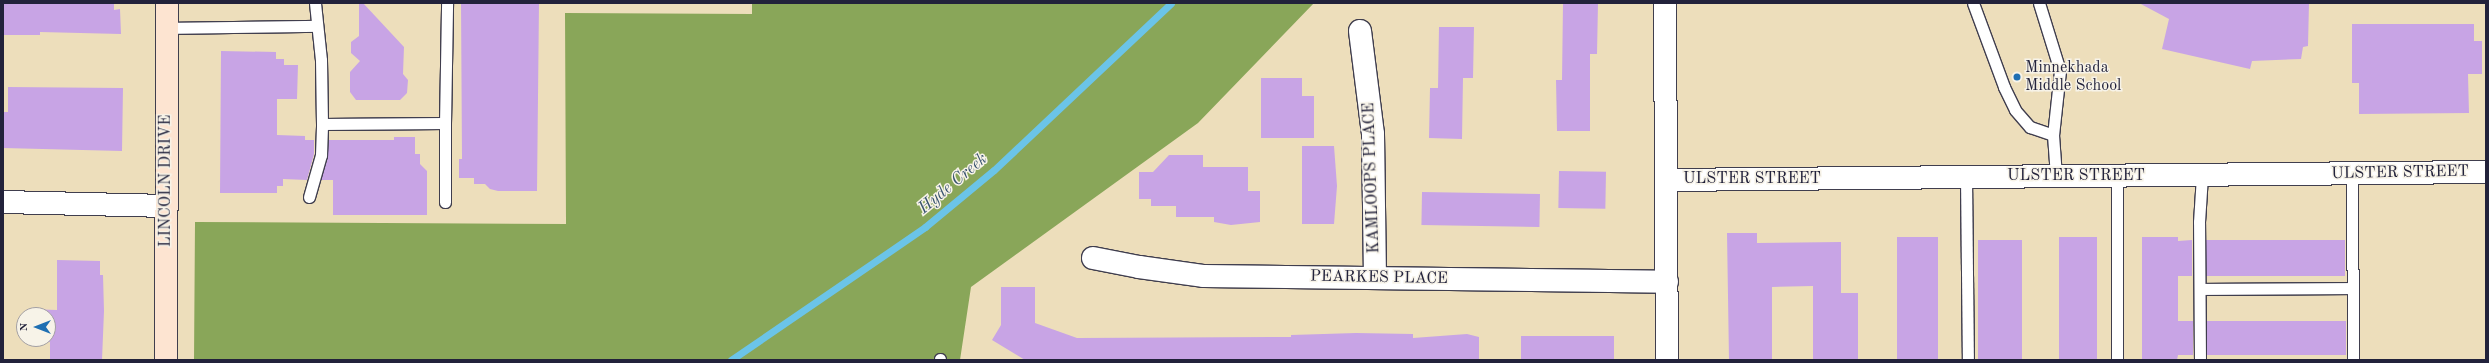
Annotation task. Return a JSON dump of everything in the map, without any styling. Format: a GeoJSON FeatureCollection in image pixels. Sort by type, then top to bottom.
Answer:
{"type":"FeatureCollection","features":[{"type":"Feature","properties":{"kind":"street","name":"LINCOLN DRIVE"},"geometry":{"type":"LineString","coordinates":[[166,360],[167,3]]}},
{"type":"Feature","properties":{"kind":"street"},"geometry":{"type":"LineString","coordinates":[[1665,3],[1667,360]]}},
{"type":"Feature","properties":{"kind":"street","name":"KAMLOOPS PLACE"},"geometry":{"type":"LineString","coordinates":[[1360,31],[1373,134],[1375,277]]}},
{"type":"Feature","properties":{"kind":"street","name":"ULSTER STREET"},"geometry":{"type":"LineString","coordinates":[[1666,180],[2486,172]]}},
{"type":"Feature","properties":{"kind":"street"},"geometry":{"type":"LineString","coordinates":[[3,202],[166,206]]}},
{"type":"Feature","properties":{"kind":"street","name":"PEARKES PLACE"},"geometry":{"type":"LineString","coordinates":[[1093,258],[1146,268],[1204,276],[1375,277],[1667,282]]}},
{"type":"Feature","properties":{"kind":"lane"},"geometry":{"type":"LineString","coordinates":[[310,197],[321,155],[322,124],[321,60],[315,3]]}},
{"type":"Feature","properties":{"kind":"lane"},"geometry":{"type":"LineString","coordinates":[[445,202],[446,3]]}},
{"type":"Feature","properties":{"kind":"lane"},"geometry":{"type":"LineString","coordinates":[[1973,3],[2004,87],[2015,110],[2030,127],[2053,135]]}},
{"type":"Feature","properties":{"kind":"lane"},"geometry":{"type":"LineString","coordinates":[[2039,3],[2060,71],[2053,135],[2056,176]]}},
{"type":"Feature","properties":{"kind":"lane"},"geometry":{"type":"LineString","coordinates":[[167,28],[317,26]]}},
{"type":"Feature","properties":{"kind":"lane"},"geometry":{"type":"LineString","coordinates":[[322,124],[445,123]]}},
{"type":"Feature","properties":{"kind":"lane"},"geometry":{"type":"LineString","coordinates":[[2352,173],[2353,360]]}},
{"type":"Feature","properties":{"kind":"lane"},"geometry":{"type":"LineString","coordinates":[[2200,360],[2199,222],[2202,175]]}},
{"type":"Feature","properties":{"kind":"lane"},"geometry":{"type":"LineString","coordinates":[[2117,176],[2117,360]]}},
{"type":"Feature","properties":{"kind":"lane"},"geometry":{"type":"LineString","coordinates":[[1966,177],[1968,360]]}},
{"type":"Feature","properties":{"kind":"lane"},"geometry":{"type":"LineString","coordinates":[[2200,289],[2353,288]]}},
{"type":"Feature","properties":{"kind":"green space"},"geometry":{"type":"Polygon","coordinates":[[[752,3],[1314,3],[1198,123],[971,287],[960,360],[194,360],[195,222],[566,224],[565,13],[752,14],[752,3]]]}},
{"type":"Feature","properties":{"kind":"building"},"geometry":{"type":"Polygon","coordinates":[[[3,3],[114,3],[114,10],[120,9],[121,34],[40,32],[40,35],[3,35],[3,3]]]}},
{"type":"Feature","properties":{"kind":"building"},"geometry":{"type":"Polygon","coordinates":[[[359,3],[363,3],[404,47],[403,74],[408,80],[407,93],[400,100],[356,100],[350,92],[350,72],[360,61],[351,53],[351,42],[359,36],[359,3]]]}},
{"type":"Feature","properties":{"kind":"building"},"geometry":{"type":"Polygon","coordinates":[[[461,3],[539,3],[537,191],[498,191],[490,189],[485,184],[474,184],[474,178],[459,178],[459,159],[462,159],[461,3]]]}},
{"type":"Feature","properties":{"kind":"building"},"geometry":{"type":"Polygon","coordinates":[[[1563,3],[1598,3],[1597,54],[1590,54],[1590,131],[1557,131],[1556,80],[1562,80],[1563,3]]]}},
{"type":"Feature","properties":{"kind":"building"},"geometry":{"type":"Polygon","coordinates":[[[2139,3],[2309,3],[2308,46],[2303,47],[2301,59],[2252,61],[2250,69],[2162,49],[2169,19],[2139,3]]]}},
{"type":"Feature","properties":{"kind":"building"},"geometry":{"type":"Polygon","coordinates":[[[2352,24],[2474,24],[2474,41],[2482,41],[2482,74],[2468,74],[2469,113],[2359,114],[2359,83],[2352,83],[2352,24]]]}},
{"type":"Feature","properties":{"kind":"building"},"geometry":{"type":"Polygon","coordinates":[[[1439,27],[1474,27],[1473,78],[1463,78],[1462,139],[1429,138],[1430,88],[1438,88],[1439,27]]]}},
{"type":"Feature","properties":{"kind":"building"},"geometry":{"type":"Polygon","coordinates":[[[221,51],[276,52],[276,59],[284,59],[284,65],[298,65],[297,99],[277,99],[277,135],[305,136],[305,140],[314,140],[314,154],[307,180],[283,179],[283,186],[277,186],[277,193],[220,193],[221,51]]]}},
{"type":"Feature","properties":{"kind":"building"},"geometry":{"type":"Polygon","coordinates":[[[1261,78],[1302,78],[1302,96],[1314,96],[1314,138],[1261,138],[1261,78]]]}},
{"type":"Feature","properties":{"kind":"building"},"geometry":{"type":"Polygon","coordinates":[[[8,87],[123,88],[122,151],[3,148],[3,112],[8,112],[8,87]]]}},
{"type":"Feature","properties":{"kind":"building"},"geometry":{"type":"Polygon","coordinates":[[[394,137],[415,137],[415,154],[420,154],[420,164],[427,171],[427,215],[333,215],[333,180],[321,180],[328,157],[328,140],[394,140],[394,137]]]}},
{"type":"Feature","properties":{"kind":"building"},"geometry":{"type":"Polygon","coordinates":[[[1302,146],[1334,146],[1337,186],[1334,224],[1302,224],[1302,146]]]}},
{"type":"Feature","properties":{"kind":"building"},"geometry":{"type":"Polygon","coordinates":[[[1169,155],[1203,155],[1203,167],[1248,167],[1248,191],[1260,191],[1260,222],[1231,225],[1214,222],[1214,217],[1176,217],[1176,206],[1151,206],[1151,199],[1139,199],[1139,172],[1153,172],[1169,155]]]}},
{"type":"Feature","properties":{"kind":"building"},"geometry":{"type":"Polygon","coordinates":[[[1559,171],[1606,172],[1605,209],[1558,208],[1559,171]]]}},
{"type":"Feature","properties":{"kind":"building"},"geometry":{"type":"Polygon","coordinates":[[[1422,192],[1540,194],[1539,227],[1421,225],[1422,192]]]}},
{"type":"Feature","properties":{"kind":"building"},"geometry":{"type":"Polygon","coordinates":[[[1727,233],[1757,233],[1757,243],[1841,242],[1841,293],[1858,293],[1858,360],[1813,360],[1813,286],[1772,287],[1772,360],[1729,360],[1727,233]]]}},
{"type":"Feature","properties":{"kind":"building"},"geometry":{"type":"Polygon","coordinates":[[[1897,237],[1938,237],[1938,360],[1897,360],[1897,237]]]}},
{"type":"Feature","properties":{"kind":"building"},"geometry":{"type":"Polygon","coordinates":[[[2059,237],[2097,237],[2097,360],[2059,360],[2059,237]]]}},
{"type":"Feature","properties":{"kind":"building"},"geometry":{"type":"Polygon","coordinates":[[[2142,237],[2178,237],[2178,241],[2192,240],[2192,276],[2178,276],[2178,321],[2193,321],[2193,355],[2178,355],[2177,360],[2142,360],[2142,237]]]}},
{"type":"Feature","properties":{"kind":"building"},"geometry":{"type":"Polygon","coordinates":[[[1978,240],[2022,240],[2022,360],[1978,360],[1978,240]]]}},
{"type":"Feature","properties":{"kind":"building"},"geometry":{"type":"Polygon","coordinates":[[[2206,240],[2345,240],[2345,276],[2206,276],[2206,240]]]}},
{"type":"Feature","properties":{"kind":"building"},"geometry":{"type":"Polygon","coordinates":[[[57,260],[100,261],[100,275],[103,275],[104,311],[102,360],[50,360],[50,347],[56,347],[57,260]]]}},
{"type":"Feature","properties":{"kind":"building"},"geometry":{"type":"Polygon","coordinates":[[[1001,287],[1035,287],[1035,323],[1077,338],[1291,337],[1291,335],[1356,333],[1413,334],[1413,338],[1467,334],[1479,337],[1479,360],[1025,360],[992,340],[1001,325],[1001,287]]]}},
{"type":"Feature","properties":{"kind":"building"},"geometry":{"type":"Polygon","coordinates":[[[2207,321],[2346,321],[2346,355],[2207,355],[2207,321]]]}},
{"type":"Feature","properties":{"kind":"building"},"geometry":{"type":"Polygon","coordinates":[[[1521,336],[1614,336],[1614,360],[1521,360],[1521,336]]]}},
{"type":"Feature","properties":{"kind":"waterway","name":"Hyde Creek"},"geometry":{"type":"LineString","coordinates":[[731,360],[925,227],[994,170],[1171,3]]}},
{"type":"Feature","properties":{"kind":"place","name":"Minnekhada Middle School"},"geometry":{"type":"Point","coordinates":[2017,77]}}]}
